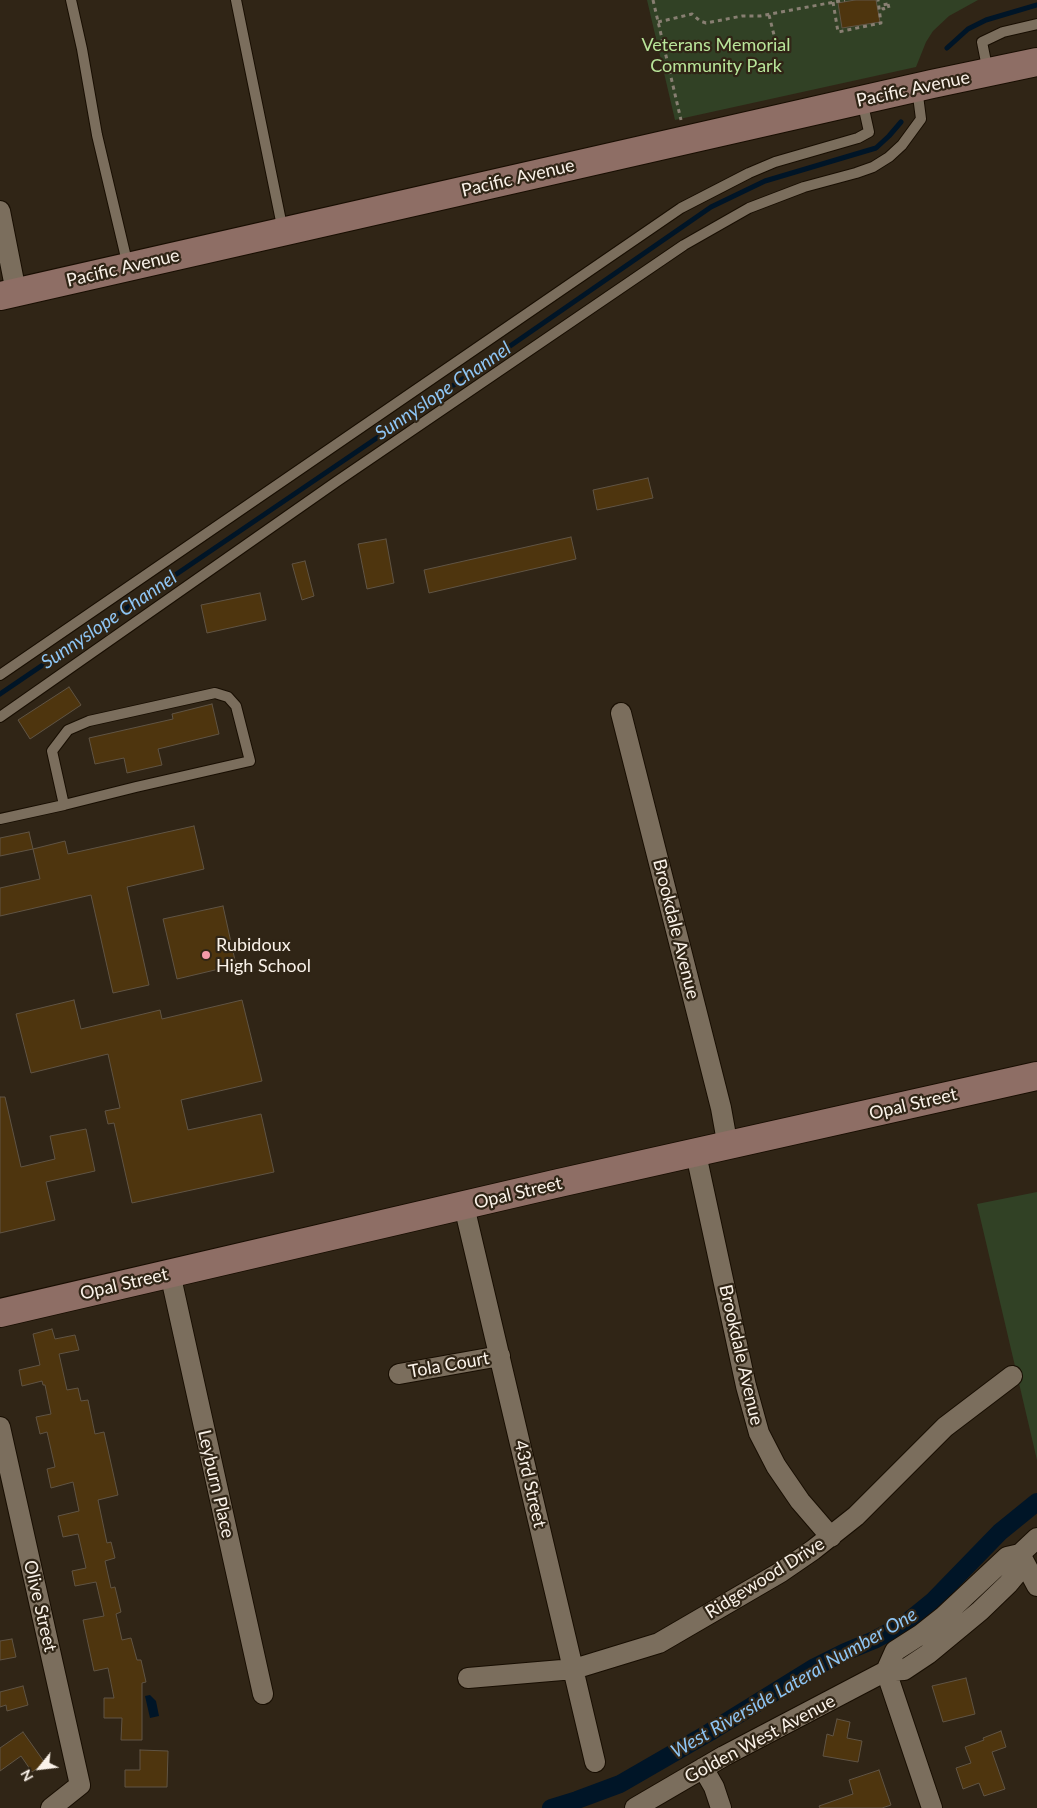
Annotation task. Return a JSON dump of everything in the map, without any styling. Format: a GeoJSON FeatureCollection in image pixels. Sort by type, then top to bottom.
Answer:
{"type":"FeatureCollection","features":[{"type":"Feature","properties":{"kind":"street","name":"Pacific Avenue"},"geometry":{"type":"LineString","coordinates":[[8,294],[917,87],[1037,62]]}},
{"type":"Feature","properties":{"kind":"street"},"geometry":{"type":"LineString","coordinates":[[0,211],[14,274],[8,294]]}},
{"type":"Feature","properties":{"kind":"street","name":"Brookdale Avenue"},"geometry":{"type":"LineString","coordinates":[[621,713],[721,1108],[728,1146]]}},
{"type":"Feature","properties":{"kind":"street","name":"Opal Street"},"geometry":{"type":"LineString","coordinates":[[0,1313],[559,1183],[696,1154],[1037,1076]]}},
{"type":"Feature","properties":{"kind":"street","name":"Brookdale Avenue"},"geometry":{"type":"LineString","coordinates":[[696,1154],[746,1386],[759,1433],[776,1466],[800,1501],[831,1536]]}},
{"type":"Feature","properties":{"kind":"street","name":"43rd Street"},"geometry":{"type":"LineString","coordinates":[[464,1206],[595,1762]]}},
{"type":"Feature","properties":{"kind":"street","name":"Leyburn Place"},"geometry":{"type":"LineString","coordinates":[[170,1274],[263,1694]]}},
{"type":"Feature","properties":{"kind":"street","name":"Tola Court"},"geometry":{"type":"LineString","coordinates":[[399,1374],[500,1356]]}},
{"type":"Feature","properties":{"kind":"street","name":"Ridgewood Drive"},"geometry":{"type":"LineString","coordinates":[[468,1678],[574,1669],[659,1643],[781,1572],[831,1536],[856,1516],[945,1427],[1012,1376]]}},
{"type":"Feature","properties":{"kind":"street","name":"Olive Street"},"geometry":{"type":"LineString","coordinates":[[0,1427],[80,1785],[51,1808]]}},
{"type":"Feature","properties":{"kind":"street"},"geometry":{"type":"LineString","coordinates":[[1037,1538],[1020,1554],[1037,1586]]}},
{"type":"Feature","properties":{"kind":"street","name":"Golden West Avenue"},"geometry":{"type":"LineString","coordinates":[[635,1808],[703,1768],[886,1672],[904,1670],[934,1649],[980,1611],[1018,1572],[1020,1554]]}},
{"type":"Feature","properties":{"kind":"street"},"geometry":{"type":"LineString","coordinates":[[886,1672],[932,1808]]}},
{"type":"Feature","properties":{"kind":"street"},"geometry":{"type":"LineString","coordinates":[[703,1768],[714,1787],[721,1808]]}},
{"type":"Feature","properties":{"kind":"lane"},"geometry":{"type":"LineString","coordinates":[[71,0],[82,49],[97,135],[128,266]]}},
{"type":"Feature","properties":{"kind":"lane"},"geometry":{"type":"LineString","coordinates":[[236,0],[283,231]]}},
{"type":"Feature","properties":{"kind":"lane"},"geometry":{"type":"LineString","coordinates":[[988,72],[982,42],[1003,32],[1037,24]]}},
{"type":"Feature","properties":{"kind":"lane"},"geometry":{"type":"LineString","coordinates":[[0,717],[336,482],[684,245],[749,208],[781,194],[873,167],[889,157],[902,145],[921,120],[917,87]]}},
{"type":"Feature","properties":{"kind":"lane"},"geometry":{"type":"LineString","coordinates":[[0,674],[681,208],[766,165],[858,138],[869,132],[862,100]]}},
{"type":"Feature","properties":{"kind":"lane"},"geometry":{"type":"LineString","coordinates":[[0,819],[64,805],[250,761],[236,706],[228,697],[215,693],[89,721],[68,730],[52,751],[64,805]]}},
{"type":"Feature","properties":{"kind":"path"},"geometry":{"type":"LineString","coordinates":[[653,0],[683,128]]}},
{"type":"Feature","properties":{"kind":"path"},"geometry":{"type":"LineString","coordinates":[[658,22],[692,14],[700,21],[706,23],[742,16],[760,16],[845,0]]}},
{"type":"Feature","properties":{"kind":"path"},"geometry":{"type":"LineString","coordinates":[[833,2],[838,32],[881,23],[878,0]]}},
{"type":"Feature","properties":{"kind":"path"},"geometry":{"type":"LineString","coordinates":[[770,14],[774,35]]}},
{"type":"Feature","properties":{"kind":"green space","name":"Veterans Memorial Community Park"},"geometry":{"type":"Polygon","coordinates":[[[647,0],[978,0],[949,16],[933,31],[926,42],[916,67],[675,120],[647,0]]]}},
{"type":"Feature","properties":{"kind":"green space"},"geometry":{"type":"Polygon","coordinates":[[[1037,1192],[1037,1460],[977,1204],[1037,1192]]]}},
{"type":"Feature","properties":{"kind":"water"},"geometry":{"type":"Polygon","coordinates":[[[150,1695],[156,1701],[159,1716],[150,1718],[145,1696],[150,1695]]]}},
{"type":"Feature","properties":{"kind":"building"},"geometry":{"type":"Polygon","coordinates":[[[855,0],[876,0],[880,22],[842,28],[838,3],[855,0]]]}},
{"type":"Feature","properties":{"kind":"building"},"geometry":{"type":"Polygon","coordinates":[[[648,478],[653,498],[597,510],[593,490],[648,478]]]}},
{"type":"Feature","properties":{"kind":"building"},"geometry":{"type":"Polygon","coordinates":[[[571,537],[576,559],[429,593],[424,570],[571,537]]]}},
{"type":"Feature","properties":{"kind":"building"},"geometry":{"type":"Polygon","coordinates":[[[386,539],[394,583],[367,589],[358,544],[386,539]]]}},
{"type":"Feature","properties":{"kind":"building"},"geometry":{"type":"Polygon","coordinates":[[[305,561],[314,596],[302,600],[292,564],[305,561]]]}},
{"type":"Feature","properties":{"kind":"building"},"geometry":{"type":"Polygon","coordinates":[[[260,593],[266,620],[207,633],[201,605],[260,593]]]}},
{"type":"Feature","properties":{"kind":"building"},"geometry":{"type":"Polygon","coordinates":[[[69,687],[81,705],[30,739],[18,720],[69,687]]]}},
{"type":"Feature","properties":{"kind":"building"},"geometry":{"type":"Polygon","coordinates":[[[212,704],[219,734],[158,749],[162,765],[127,773],[124,758],[95,764],[89,738],[173,719],[172,714],[212,704]]]}},
{"type":"Feature","properties":{"kind":"building"},"geometry":{"type":"Polygon","coordinates":[[[194,826],[204,869],[127,887],[149,985],[113,993],[91,895],[0,916],[0,888],[40,879],[33,849],[65,841],[68,854],[194,826]]]}},
{"type":"Feature","properties":{"kind":"building"},"geometry":{"type":"Polygon","coordinates":[[[29,832],[33,849],[0,856],[0,838],[29,832]]]}},
{"type":"Feature","properties":{"kind":"building"},"geometry":{"type":"Polygon","coordinates":[[[223,906],[236,965],[177,979],[163,919],[223,906]]]}},
{"type":"Feature","properties":{"kind":"building"},"geometry":{"type":"Polygon","coordinates":[[[74,1000],[81,1029],[160,1010],[162,1019],[242,1000],[262,1081],[181,1100],[188,1130],[261,1114],[274,1172],[132,1203],[114,1123],[108,1124],[105,1111],[120,1108],[108,1054],[31,1073],[16,1014],[74,1000]]]}},
{"type":"Feature","properties":{"kind":"building"},"geometry":{"type":"Polygon","coordinates":[[[0,1097],[5,1097],[21,1167],[55,1159],[50,1136],[86,1129],[95,1171],[46,1182],[55,1220],[0,1233],[0,1097]]]}},
{"type":"Feature","properties":{"kind":"building"},"geometry":{"type":"Polygon","coordinates":[[[52,1329],[55,1339],[75,1335],[79,1350],[59,1354],[67,1390],[78,1388],[81,1401],[88,1400],[95,1434],[104,1432],[118,1495],[98,1500],[107,1543],[111,1542],[115,1558],[105,1561],[111,1588],[115,1587],[121,1612],[116,1614],[122,1640],[131,1638],[137,1660],[141,1660],[146,1682],[142,1683],[142,1740],[121,1740],[122,1718],[104,1718],[104,1698],[114,1698],[108,1668],[94,1671],[83,1620],[104,1616],[96,1582],[75,1586],[72,1571],[86,1568],[78,1534],[63,1537],[58,1516],[79,1511],[73,1482],[51,1488],[47,1469],[55,1467],[47,1432],[40,1434],[36,1417],[51,1414],[45,1385],[43,1385],[42,1381],[22,1386],[19,1370],[40,1365],[33,1334],[52,1329]]]}},
{"type":"Feature","properties":{"kind":"building"},"geometry":{"type":"Polygon","coordinates":[[[12,1639],[16,1657],[0,1660],[0,1641],[12,1639]]]}},
{"type":"Feature","properties":{"kind":"building"},"geometry":{"type":"Polygon","coordinates":[[[966,1678],[975,1714],[943,1722],[932,1686],[966,1678]]]}},
{"type":"Feature","properties":{"kind":"building"},"geometry":{"type":"Polygon","coordinates":[[[23,1686],[28,1705],[7,1711],[6,1705],[0,1707],[0,1692],[23,1686]]]}},
{"type":"Feature","properties":{"kind":"building"},"geometry":{"type":"Polygon","coordinates":[[[837,1719],[850,1722],[847,1738],[862,1741],[858,1762],[823,1756],[827,1734],[833,1736],[837,1719]]]}},
{"type":"Feature","properties":{"kind":"building"},"geometry":{"type":"Polygon","coordinates":[[[1001,1731],[1006,1747],[992,1752],[1005,1789],[984,1796],[979,1783],[963,1789],[956,1768],[971,1763],[965,1747],[1001,1731]]]}},
{"type":"Feature","properties":{"kind":"building"},"geometry":{"type":"Polygon","coordinates":[[[23,1732],[45,1763],[32,1772],[21,1756],[0,1771],[0,1748],[23,1732]]]}},
{"type":"Feature","properties":{"kind":"building"},"geometry":{"type":"Polygon","coordinates":[[[140,1750],[168,1751],[167,1787],[125,1787],[125,1770],[140,1770],[140,1750]]]}},
{"type":"Feature","properties":{"kind":"building"},"geometry":{"type":"Polygon","coordinates":[[[879,1770],[891,1805],[882,1808],[820,1808],[819,1806],[853,1794],[849,1780],[879,1770]]]}},
{"type":"Feature","properties":{"kind":"waterway","name":"Sunnyslope Channel"},"geometry":{"type":"LineString","coordinates":[[947,48],[968,29],[986,20],[1037,5]]}},
{"type":"Feature","properties":{"kind":"waterway","name":"Sunnyslope Channel"},"geometry":{"type":"LineString","coordinates":[[0,694],[393,427],[711,207],[765,181],[876,148],[901,122]]}},
{"type":"Feature","properties":{"kind":"waterway","name":"West Riverside Lateral Number One"},"geometry":{"type":"LineString","coordinates":[[551,1808],[620,1784],[710,1732],[815,1667],[906,1623],[933,1601],[1000,1532],[1037,1502]]}},
{"type":"Feature","properties":{"kind":"place","name":"Rubidoux High School"},"geometry":{"type":"Point","coordinates":[206,955]}}]}
